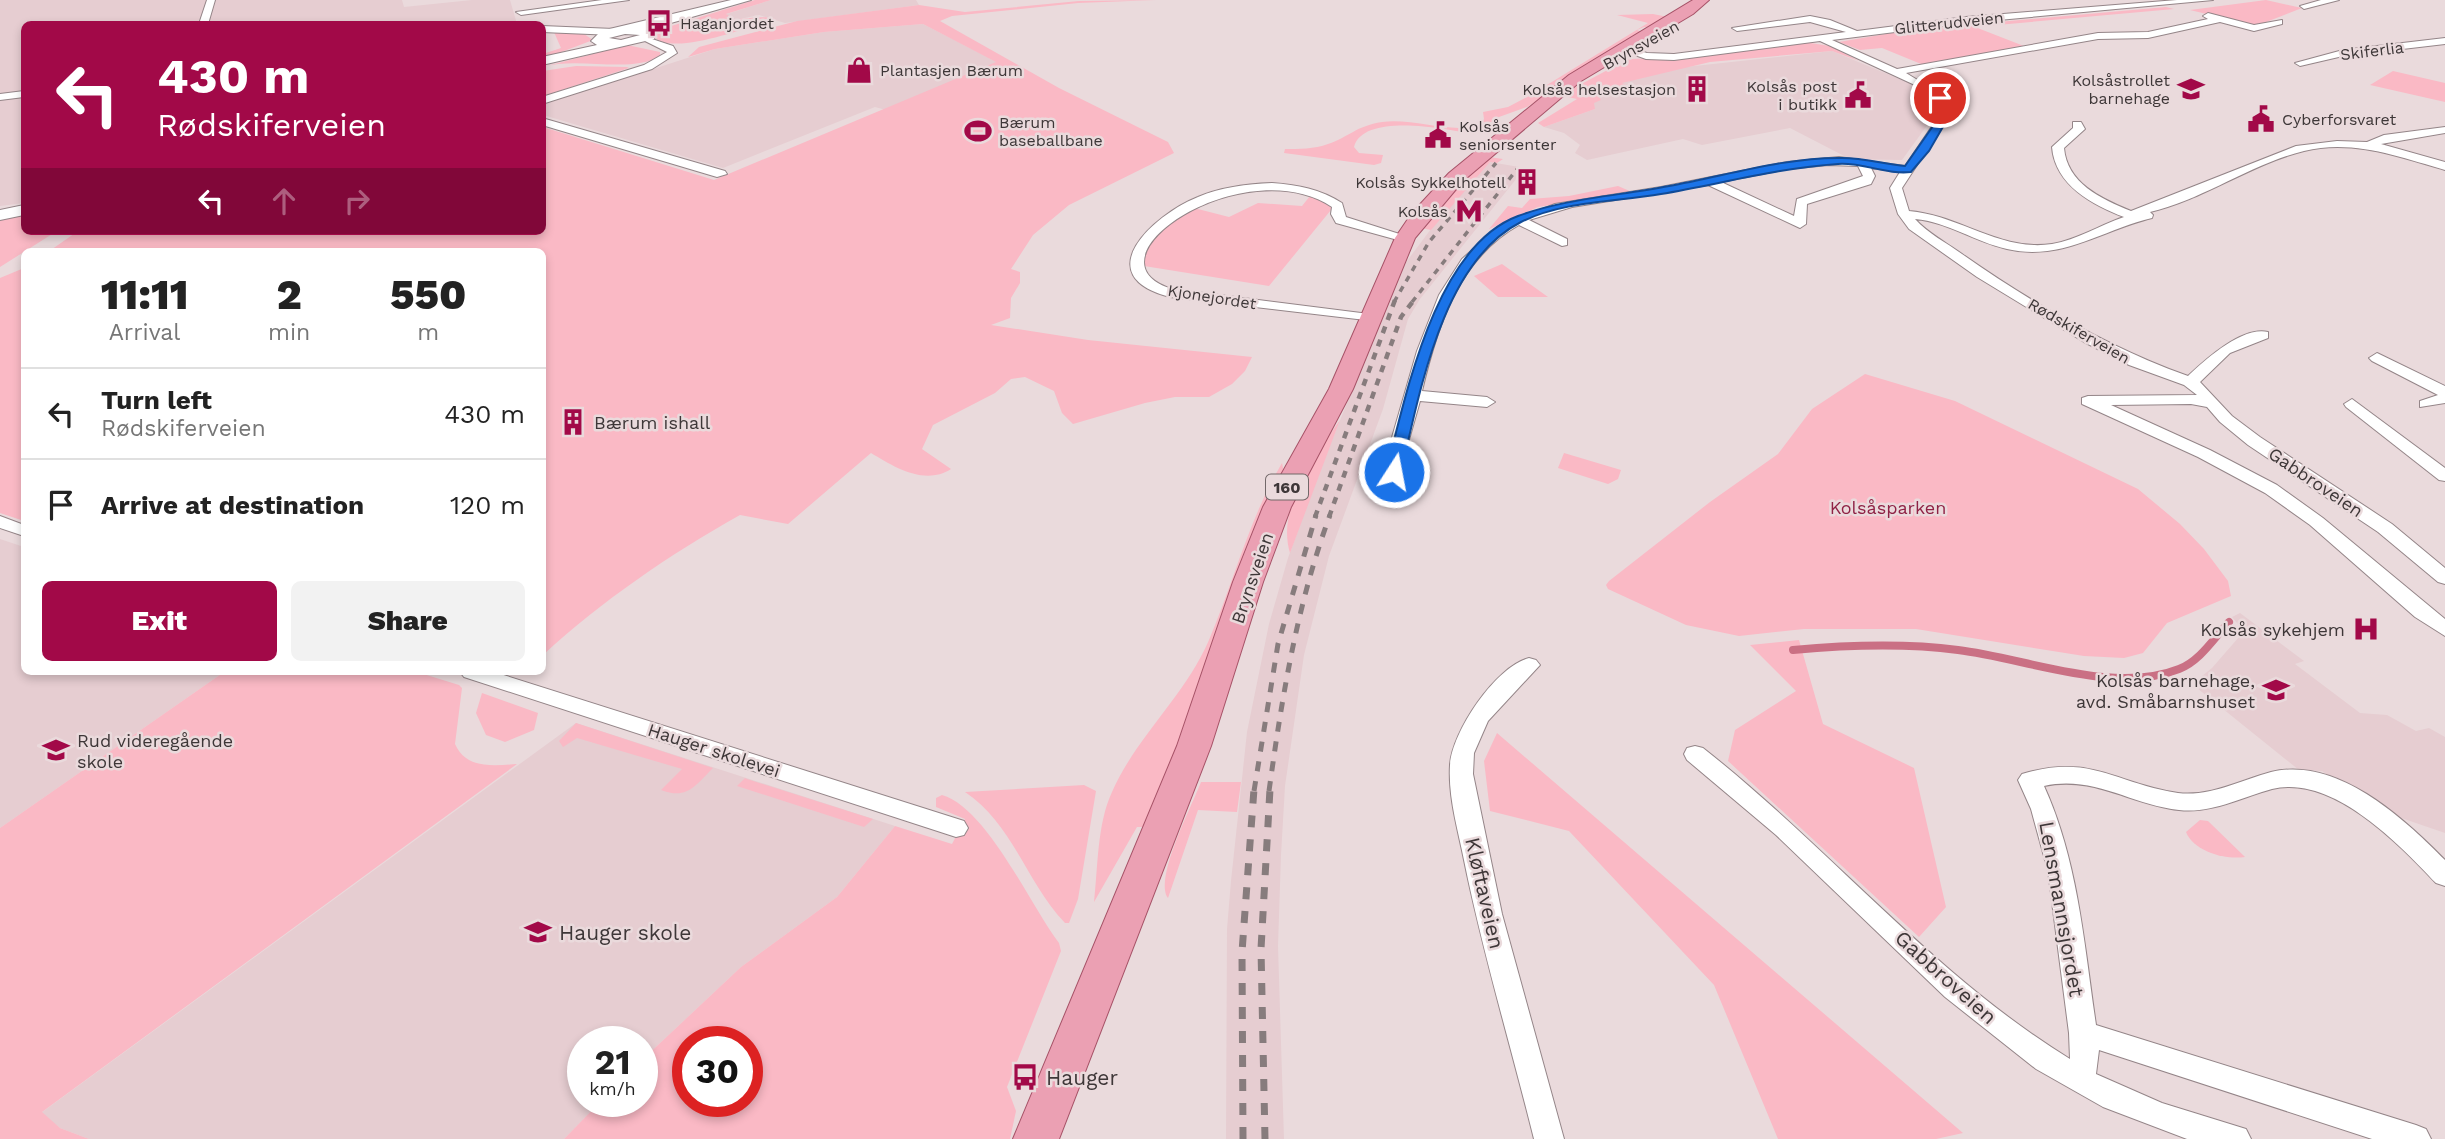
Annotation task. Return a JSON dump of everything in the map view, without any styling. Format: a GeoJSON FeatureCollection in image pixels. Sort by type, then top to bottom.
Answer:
{"type":"FeatureCollection","features":[{"type":"Feature","properties":{"kind":"main road"},"geometry":{"type":"LineString","coordinates":[[632,36],[745,0]]}},
{"type":"Feature","properties":{"kind":"main road","name":"Brynsveien"},"geometry":{"type":"LineString","coordinates":[[1631,50],[1702,0]]}},
{"type":"Feature","properties":{"kind":"main road","name":"Brynsveien"},"geometry":{"type":"LineString","coordinates":[[1036,1139],[1194,746],[1267,532],[1292,477],[1341,389],[1405,238],[1419,217],[1456,177],[1570,84],[1700,11],[1708,0]]}},
{"type":"Feature","properties":{"kind":"main road"},"geometry":{"type":"LineString","coordinates":[[546,61],[606,39],[647,36],[684,19]]}},
{"type":"Feature","properties":{"kind":"main road"},"geometry":{"type":"LineString","coordinates":[[0,215],[21,211]]}},
{"type":"Feature","properties":{"kind":"street"},"geometry":{"type":"LineString","coordinates":[[204,21],[211,0]]}},
{"type":"Feature","properties":{"kind":"street"},"geometry":{"type":"LineString","coordinates":[[517,0],[524,21]]}},
{"type":"Feature","properties":{"kind":"street"},"geometry":{"type":"LineString","coordinates":[[521,12],[625,0]]}},
{"type":"Feature","properties":{"kind":"street","name":"Glitterudveien"},"geometry":{"type":"LineString","coordinates":[[1631,50],[1661,57],[1982,18],[2209,0]]}},
{"type":"Feature","properties":{"kind":"street"},"geometry":{"type":"LineString","coordinates":[[2304,6],[2335,0]]}},
{"type":"Feature","properties":{"kind":"street","name":"Glitterudveien"},"geometry":{"type":"LineString","coordinates":[[2166,5],[2256,28],[2279,22]]}},
{"type":"Feature","properties":{"kind":"street","name":"Glitterudveien"},"geometry":{"type":"LineString","coordinates":[[1897,72],[2038,49],[2098,36],[2148,35],[2220,19]]}},
{"type":"Feature","properties":{"kind":"street","name":"Glitterudveien"},"geometry":{"type":"LineString","coordinates":[[1737,28],[1816,20],[1857,34]]}},
{"type":"Feature","properties":{"kind":"street"},"geometry":{"type":"LineString","coordinates":[[546,29],[571,29],[606,39]]}},
{"type":"Feature","properties":{"kind":"street"},"geometry":{"type":"LineString","coordinates":[[571,29],[606,39]]}},
{"type":"Feature","properties":{"kind":"street"},"geometry":{"type":"LineString","coordinates":[[632,36],[668,48]]}},
{"type":"Feature","properties":{"kind":"street"},"geometry":{"type":"LineString","coordinates":[[546,100],[656,64],[672,53],[647,36]]}},
{"type":"Feature","properties":{"kind":"street"},"geometry":{"type":"LineString","coordinates":[[1820,38],[1897,72],[1933,91],[1940,98],[1946,113],[1924,151],[1896,188],[1905,214],[1944,221],[1991,242],[2024,249],[2077,242],[2135,217],[2162,209],[2159,206],[2300,148],[2334,144],[2368,146],[2445,166]]}},
{"type":"Feature","properties":{"kind":"street","name":"Skiferlia"},"geometry":{"type":"LineString","coordinates":[[2300,63],[2343,53],[2445,41]]}},
{"type":"Feature","properties":{"kind":"street"},"geometry":{"type":"LineString","coordinates":[[0,97],[21,94]]}},
{"type":"Feature","properties":{"kind":"street"},"geometry":{"type":"LineString","coordinates":[[546,122],[721,174]]}},
{"type":"Feature","properties":{"kind":"street"},"geometry":{"type":"LineString","coordinates":[[2077,124],[2078,129],[2058,147],[2060,164],[2070,178],[2089,194],[2135,217]]}},
{"type":"Feature","properties":{"kind":"street"},"geometry":{"type":"LineString","coordinates":[[2368,146],[2385,138],[2445,130]]}},
{"type":"Feature","properties":{"kind":"street"},"geometry":{"type":"LineString","coordinates":[[1384,496],[1394,472],[1412,395],[1448,290],[1486,241],[1519,219],[1559,206],[1649,193],[1807,163],[1863,163],[1908,170]]}},
{"type":"Feature","properties":{"kind":"street"},"geometry":{"type":"LineString","coordinates":[[1710,181],[1800,223],[1801,202],[1867,181],[1870,176],[1863,163]]}},
{"type":"Feature","properties":{"kind":"street","name":"Kjonejordet"},"geometry":{"type":"LineString","coordinates":[[1369,318],[1170,293],[1141,280],[1135,268],[1136,260],[1148,238],[1175,214],[1213,196],[1256,190],[1310,192],[1338,206],[1337,214],[1341,220],[1405,238]]}},
{"type":"Feature","properties":{"kind":"street","name":"Rødskiferveien"},"geometry":{"type":"LineString","coordinates":[[1905,214],[1914,226],[1954,256],[2089,339],[2134,362],[2190,382]]}},
{"type":"Feature","properties":{"kind":"street"},"geometry":{"type":"LineString","coordinates":[[1519,219],[1562,242]]}},
{"type":"Feature","properties":{"kind":"street"},"geometry":{"type":"LineString","coordinates":[[2190,382],[2225,350],[2263,335]]}},
{"type":"Feature","properties":{"kind":"street"},"geometry":{"type":"LineString","coordinates":[[2377,358],[2445,391]]}},
{"type":"Feature","properties":{"kind":"street","name":"Gabbroveien"},"geometry":{"type":"LineString","coordinates":[[2190,382],[2226,419],[2254,441],[2385,528],[2445,578]]}},
{"type":"Feature","properties":{"kind":"street"},"geometry":{"type":"LineString","coordinates":[[1412,395],[1487,402]]}},
{"type":"Feature","properties":{"kind":"street"},"geometry":{"type":"LineString","coordinates":[[2426,404],[2445,398]]}},
{"type":"Feature","properties":{"kind":"street"},"geometry":{"type":"LineString","coordinates":[[2213,403],[2191,399],[2088,401],[2222,462],[2271,489],[2310,517],[2404,601],[2445,629]]}},
{"type":"Feature","properties":{"kind":"street"},"geometry":{"type":"LineString","coordinates":[[2352,404],[2445,476]]}},
{"type":"Feature","properties":{"kind":"street"},"geometry":{"type":"LineString","coordinates":[[0,523],[21,530]]}},
{"type":"Feature","properties":{"kind":"street","name":"Kløftaveien"},"geometry":{"type":"LineString","coordinates":[[1529,665],[1494,697],[1476,722],[1463,755],[1463,792],[1486,905],[1549,1139]]}},
{"type":"Feature","properties":{"kind":"street","name":"Hauger skolevei"},"geometry":{"type":"LineString","coordinates":[[480,675],[956,828]]}},
{"type":"Feature","properties":{"kind":"street","name":"Gabbroveien"},"geometry":{"type":"LineString","coordinates":[[1695,754],[1737,785],[1784,827],[1961,994],[2047,1061],[2140,1108],[2236,1139]]}},
{"type":"Feature","properties":{"kind":"street","name":"Lensmannsjordet"},"geometry":{"type":"LineString","coordinates":[[2081,1080],[2085,1050],[2060,882],[2043,806],[2030,780],[2067,774],[2086,775],[2151,795],[2194,803],[2301,777],[2345,795],[2373,813],[2445,876]]}},
{"type":"Feature","properties":{"kind":"street"},"geometry":{"type":"LineString","coordinates":[[2083,1033],[2416,1139]]}},
{"type":"Feature","properties":{"kind":"shaded area"},"geometry":{"type":"Polygon","coordinates":[[[0,0],[402,0],[404,7],[472,0],[510,0],[516,21],[21,21],[21,203],[0,206],[0,0]]]}},
{"type":"Feature","properties":{"kind":"shaded area"},"geometry":{"type":"Polygon","coordinates":[[[771,0],[916,0],[919,5],[785,23],[759,15],[735,20],[724,18],[724,15],[771,0]]]}},
{"type":"Feature","properties":{"kind":"shaded area"},"geometry":{"type":"Polygon","coordinates":[[[923,24],[997,62],[886,110],[875,107],[723,168],[546,116],[546,104],[715,49],[824,32],[923,24]]]}},
{"type":"Feature","properties":{"kind":"shaded area"},"geometry":{"type":"Polygon","coordinates":[[[1832,51],[1914,85],[1936,113],[1902,160],[1850,159],[1790,128],[1702,145],[1683,139],[1587,160],[1575,153],[1580,145],[1564,133],[1544,127],[1595,109],[1592,106],[1596,96],[1633,88],[1620,83],[1676,68],[1832,51]]]}},
{"type":"Feature","properties":{"kind":"shaded area"},"geometry":{"type":"Polygon","coordinates":[[[1490,162],[1525,168],[1420,299],[1408,319],[1383,409],[1329,556],[1304,655],[1285,786],[1281,855],[1278,946],[1284,1139],[1226,1139],[1227,929],[1231,881],[1247,732],[1269,624],[1288,558],[1320,470],[1401,269],[1434,225],[1490,162]]]}},
{"type":"Feature","properties":{"kind":"shaded area","name":"Rud videregående skole"},"geometry":{"type":"Polygon","coordinates":[[[0,539],[21,546],[21,675],[220,675],[0,828],[0,539]]]}},
{"type":"Feature","properties":{"kind":"shaded area"},"geometry":{"type":"Polygon","coordinates":[[[2240,613],[2304,661],[2295,664],[2360,713],[2387,715],[2416,731],[2429,728],[2445,737],[2445,833],[2378,810],[2322,771],[2299,770],[2192,684],[2212,668],[2239,637],[2241,628],[2232,617],[2240,613]]]}},
{"type":"Feature","properties":{"kind":"shaded area","name":"Hauger skole"},"geometry":{"type":"Polygon","coordinates":[[[576,723],[895,826],[837,897],[741,967],[678,1026],[672,1026],[672,1032],[658,1045],[658,1026],[567,1026],[567,1117],[585,1117],[564,1139],[89,1139],[60,1128],[41,1113],[576,723]]]}},
{"type":"Feature","properties":{"kind":"green space"},"geometry":{"type":"Polygon","coordinates":[[[755,0],[771,0],[726,14],[729,16],[725,18],[776,19],[694,42],[663,42],[653,36],[668,27],[755,0]]]}},
{"type":"Feature","properties":{"kind":"green space"},"geometry":{"type":"Polygon","coordinates":[[[1156,0],[1078,3],[952,16],[940,21],[1059,88],[1168,142],[1174,153],[1069,205],[1033,235],[1011,269],[1020,272],[1020,283],[1011,298],[1010,318],[991,325],[1088,340],[1252,357],[1245,371],[1232,384],[1209,397],[1175,397],[1073,424],[1062,413],[1054,391],[1025,377],[1011,379],[995,393],[933,425],[922,449],[951,469],[931,476],[910,473],[871,453],[788,524],[740,515],[637,579],[546,652],[546,248],[54,248],[72,235],[546,235],[546,128],[714,180],[996,62],[923,24],[824,32],[715,49],[688,57],[699,47],[797,21],[919,5],[965,12],[1079,1],[1156,0]]]}},
{"type":"Feature","properties":{"kind":"green space"},"geometry":{"type":"Polygon","coordinates":[[[2266,0],[2302,8],[2256,26],[2190,10],[2266,0]]]}},
{"type":"Feature","properties":{"kind":"green space"},"geometry":{"type":"Polygon","coordinates":[[[2166,7],[2174,9],[1975,27],[2029,48],[1926,66],[1882,48],[1860,50],[1839,42],[1909,30],[2166,7]]]}},
{"type":"Feature","properties":{"kind":"green space"},"geometry":{"type":"Polygon","coordinates":[[[1653,14],[1668,17],[1651,28],[1637,30],[1646,33],[1527,107],[1499,117],[1473,134],[1407,125],[1373,130],[1361,136],[1354,147],[1359,153],[1383,155],[1381,163],[1374,165],[1284,153],[1285,149],[1312,148],[1328,144],[1366,126],[1382,122],[1454,128],[1478,126],[1484,119],[1483,112],[1508,107],[1529,96],[1648,23],[1617,15],[1653,14]]]}},
{"type":"Feature","properties":{"kind":"green space"},"geometry":{"type":"Polygon","coordinates":[[[554,32],[584,34],[593,40],[546,58],[546,53],[561,48],[554,32]]]}},
{"type":"Feature","properties":{"kind":"green space"},"geometry":{"type":"Polygon","coordinates":[[[1804,42],[1830,46],[1859,61],[1832,51],[1710,62],[1622,83],[1634,89],[1598,96],[1601,100],[1594,103],[1595,109],[1544,127],[1538,123],[1577,99],[1568,97],[1574,88],[1628,59],[1695,57],[1804,42]]]}},
{"type":"Feature","properties":{"kind":"green space"},"geometry":{"type":"Polygon","coordinates":[[[627,45],[660,52],[660,56],[635,64],[572,63],[546,66],[627,45]]]}},
{"type":"Feature","properties":{"kind":"green space"},"geometry":{"type":"Polygon","coordinates":[[[576,66],[629,68],[546,95],[546,71],[576,66]]]}},
{"type":"Feature","properties":{"kind":"green space"},"geometry":{"type":"Polygon","coordinates":[[[2393,71],[2445,83],[2445,102],[2370,85],[2393,71]]]}},
{"type":"Feature","properties":{"kind":"green space"},"geometry":{"type":"Polygon","coordinates":[[[1489,157],[1503,159],[1497,163],[1490,162],[1431,230],[1421,228],[1474,169],[1489,157]]]}},
{"type":"Feature","properties":{"kind":"green space"},"geometry":{"type":"Polygon","coordinates":[[[1618,186],[1632,192],[1538,207],[1489,229],[1508,206],[1522,208],[1530,199],[1569,196],[1618,186]]]}},
{"type":"Feature","properties":{"kind":"green space"},"geometry":{"type":"Polygon","coordinates":[[[1310,196],[1335,205],[1269,286],[1144,266],[1145,256],[1154,239],[1194,208],[1229,217],[1258,203],[1302,206],[1310,196]]]}},
{"type":"Feature","properties":{"kind":"green space"},"geometry":{"type":"Polygon","coordinates":[[[21,215],[21,235],[51,235],[30,248],[21,248],[21,254],[0,267],[0,219],[21,215]]]}},
{"type":"Feature","properties":{"kind":"green space"},"geometry":{"type":"Polygon","coordinates":[[[1502,264],[1548,297],[1498,297],[1474,276],[1502,264]]]}},
{"type":"Feature","properties":{"kind":"green space"},"geometry":{"type":"Polygon","coordinates":[[[21,269],[21,520],[0,513],[0,278],[21,269]]]}},
{"type":"Feature","properties":{"kind":"green space","name":"Kolsåsparken"},"geometry":{"type":"Polygon","coordinates":[[[1865,374],[1955,401],[2138,489],[2180,524],[2204,549],[2228,581],[2231,596],[2167,623],[2143,653],[2124,658],[2084,656],[1916,629],[1804,629],[1739,636],[1686,625],[1608,589],[1606,585],[1609,581],[1710,502],[1778,454],[1812,409],[1865,374]]]}},
{"type":"Feature","properties":{"kind":"green space"},"geometry":{"type":"Polygon","coordinates":[[[1340,420],[1290,553],[1288,518],[1293,500],[1300,483],[1340,420]]]}},
{"type":"Feature","properties":{"kind":"green space"},"geometry":{"type":"Polygon","coordinates":[[[1564,453],[1621,470],[1618,479],[1608,484],[1558,468],[1564,453]]]}},
{"type":"Feature","properties":{"kind":"green space"},"geometry":{"type":"Polygon","coordinates":[[[1282,463],[1284,473],[1194,712],[1143,827],[1137,827],[1094,902],[1103,818],[1112,792],[1134,753],[1199,660],[1218,618],[1260,506],[1282,463]]]}},
{"type":"Feature","properties":{"kind":"green space"},"geometry":{"type":"Polygon","coordinates":[[[1799,640],[1823,724],[1914,768],[1946,907],[1919,937],[1728,761],[1735,730],[1796,691],[1750,645],[1799,640]]]}},
{"type":"Feature","properties":{"kind":"green space"},"geometry":{"type":"Polygon","coordinates":[[[220,675],[427,675],[462,688],[455,744],[466,758],[481,764],[517,764],[42,1112],[60,1128],[89,1139],[0,1139],[0,828],[220,675]]]}},
{"type":"Feature","properties":{"kind":"green space"},"geometry":{"type":"Polygon","coordinates":[[[482,693],[538,713],[534,730],[505,742],[486,735],[476,713],[482,693]]]}},
{"type":"Feature","properties":{"kind":"green space"},"geometry":{"type":"Polygon","coordinates":[[[576,723],[713,768],[690,790],[670,793],[661,790],[682,769],[577,738],[563,747],[559,741],[576,723]]]}},
{"type":"Feature","properties":{"kind":"green space"},"geometry":{"type":"Polygon","coordinates":[[[1497,733],[1963,1133],[1936,1139],[1778,1139],[1714,985],[1569,831],[1490,811],[1484,761],[1497,733]]]}},
{"type":"Feature","properties":{"kind":"green space"},"geometry":{"type":"Polygon","coordinates":[[[745,778],[873,819],[864,827],[737,786],[745,778]]]}},
{"type":"Feature","properties":{"kind":"green space"},"geometry":{"type":"Polygon","coordinates":[[[1201,782],[1241,782],[1237,812],[1198,810],[1168,898],[1165,888],[1170,859],[1201,782]]]}},
{"type":"Feature","properties":{"kind":"green space"},"geometry":{"type":"Polygon","coordinates":[[[1084,785],[1096,791],[1078,899],[1069,923],[1065,923],[1051,907],[995,820],[965,792],[1084,785]]]}},
{"type":"Feature","properties":{"kind":"green space"},"geometry":{"type":"Polygon","coordinates":[[[942,795],[959,804],[975,818],[1006,860],[1059,943],[1061,951],[1007,1087],[1016,1111],[1010,1139],[564,1139],[585,1117],[658,1117],[658,1045],[672,1032],[672,1117],[763,1117],[763,1026],[678,1026],[741,967],[837,897],[895,826],[952,844],[965,819],[936,807],[936,798],[942,795]]]}},
{"type":"Feature","properties":{"kind":"green space"},"geometry":{"type":"Polygon","coordinates":[[[2200,820],[2208,821],[2245,857],[2220,856],[2196,845],[2186,832],[2200,820]]]}},
{"type":"Feature","properties":{"kind":"waterway"},"geometry":{"type":"LineString","coordinates":[[1793,650],[1917,646],[1984,654],[2098,677],[2126,678],[2154,676],[2187,665],[2200,655],[2229,622]]}},
{"type":"Feature","properties":{"kind":"railway"},"geometry":{"type":"LineString","coordinates":[[1395,301],[1429,242],[1496,163]]}},
{"type":"Feature","properties":{"kind":"railway"},"geometry":{"type":"LineString","coordinates":[[1412,302],[1518,168]]}},
{"type":"Feature","properties":{"kind":"railway"},"geometry":{"type":"LineString","coordinates":[[1329,517],[1401,317],[1414,300]]}},
{"type":"Feature","properties":{"kind":"railway"},"geometry":{"type":"LineString","coordinates":[[1315,517],[1395,301]]}},
{"type":"Feature","properties":{"kind":"railway"},"geometry":{"type":"LineString","coordinates":[[1254,791],[1278,644],[1316,515]]}},
{"type":"Feature","properties":{"kind":"railway"},"geometry":{"type":"LineString","coordinates":[[1269,791],[1292,651],[1308,582],[1330,515]]}},
{"type":"Feature","properties":{"kind":"railway"},"geometry":{"type":"LineString","coordinates":[[1243,1139],[1242,952],[1254,789]]}},
{"type":"Feature","properties":{"kind":"railway"},"geometry":{"type":"LineString","coordinates":[[1265,1139],[1261,949],[1270,789]]}},
{"type":"Feature","properties":{"kind":"place","name":"Haganjordet"},"geometry":{"type":"Point","coordinates":[659,23]}},
{"type":"Feature","properties":{"kind":"place","name":"Plantasjen Bærum"},"geometry":{"type":"Point","coordinates":[859,70]}},
{"type":"Feature","properties":{"kind":"place","name":"Kolsås helsestasjon"},"geometry":{"type":"Point","coordinates":[1697,89]}},
{"type":"Feature","properties":{"kind":"place","name":"Kolsåstrollet barnehage"},"geometry":{"type":"Point","coordinates":[2191,89]}},
{"type":"Feature","properties":{"kind":"place","name":"Kolsås post i butikk"},"geometry":{"type":"Point","coordinates":[1858,95]}},
{"type":"Feature","properties":{"kind":"place","name":"Cyberforsvaret"},"geometry":{"type":"Point","coordinates":[2261,119]}},
{"type":"Feature","properties":{"kind":"place","name":"Bærum baseballbane"},"geometry":{"type":"Point","coordinates":[978,131]}},
{"type":"Feature","properties":{"kind":"place","name":"Kolsås seniorsenter"},"geometry":{"type":"Point","coordinates":[1438,135]}},
{"type":"Feature","properties":{"kind":"place","name":"Kolsås Sykkelhotell"},"geometry":{"type":"Point","coordinates":[1527,182]}},
{"type":"Feature","properties":{"kind":"place","name":"Kolsås"},"geometry":{"type":"Point","coordinates":[1469,211]}},
{"type":"Feature","properties":{"kind":"place","name":"Bærum ishall"},"geometry":{"type":"Point","coordinates":[573,422]}},
{"type":"Feature","properties":{"kind":"place","name":"Kolsås sykehjem"},"geometry":{"type":"Point","coordinates":[2366,629]}},
{"type":"Feature","properties":{"kind":"place","name":"Kolsås barnehage, avd. Småbarnshuset"},"geometry":{"type":"Point","coordinates":[2276,690]}},
{"type":"Feature","properties":{"kind":"place","name":"Rud videregående skole"},"geometry":{"type":"Point","coordinates":[56,750]}},
{"type":"Feature","properties":{"kind":"place","name":"Hauger skole"},"geometry":{"type":"Point","coordinates":[538,932]}},
{"type":"Feature","properties":{"kind":"place","name":"Hauger"},"geometry":{"type":"Point","coordinates":[1025,1077]}},
{"type":"Feature","properties":{"kind":"route"},"geometry":{"type":"LineString","coordinates":[[1394,472],[1412,395],[1435,321],[1448,290],[1472,256],[1502,229],[1519,219],[1559,206],[1661,191],[1797,164],[1843,161],[1908,170],[1940,127],[1946,113],[1940,98]]}}]}
